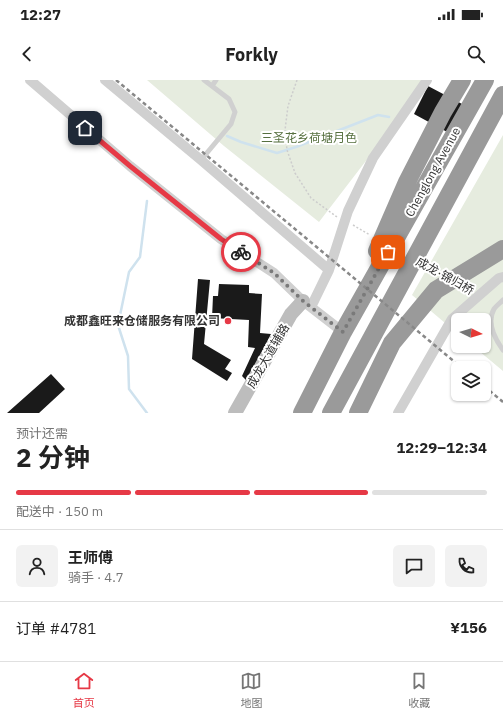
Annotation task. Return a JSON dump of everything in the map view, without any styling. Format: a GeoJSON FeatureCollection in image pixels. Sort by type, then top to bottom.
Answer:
{"type":"FeatureCollection","features":[{"type":"Feature","properties":{"kind":"highway"},"geometry":{"type":"LineString","coordinates":[[343,332],[407,182],[462,80]]}},
{"type":"Feature","properties":{"kind":"highway","name":"Chenglong Avenue"},"geometry":{"type":"LineString","coordinates":[[302,413],[343,332],[485,80]]}},
{"type":"Feature","properties":{"kind":"highway","name":"Chenglong Avenue"},"geometry":{"type":"LineString","coordinates":[[332,413],[503,95]]}},
{"type":"Feature","properties":{"kind":"highway"},"geometry":{"type":"LineString","coordinates":[[358,413],[392,343],[436,290],[503,249]]}},
{"type":"Feature","properties":{"kind":"street"},"geometry":{"type":"LineString","coordinates":[[30,80],[130,166],[221,239],[274,273],[307,304],[343,332]]}},
{"type":"Feature","properties":{"kind":"street"},"geometry":{"type":"LineString","coordinates":[[105,80],[329,270]]}},
{"type":"Feature","properties":{"kind":"street"},"geometry":{"type":"LineString","coordinates":[[307,304],[329,270],[348,211],[373,158],[427,80]]}},
{"type":"Feature","properties":{"kind":"street"},"geometry":{"type":"LineString","coordinates":[[398,413],[452,319],[499,278],[503,277]]}},
{"type":"Feature","properties":{"kind":"street","name":"成龙大道辅路"},"geometry":{"type":"LineString","coordinates":[[235,413],[292,314],[307,304]]}},
{"type":"Feature","properties":{"kind":"lane"},"geometry":{"type":"LineString","coordinates":[[201,160],[231,124],[235,112],[229,99],[204,80]]}},
{"type":"Feature","properties":{"kind":"lane"},"geometry":{"type":"LineString","coordinates":[[212,86],[216,80]]}},
{"type":"Feature","properties":{"kind":"lane"},"geometry":{"type":"LineString","coordinates":[[503,300],[494,310],[491,320],[492,330],[497,342],[503,350]]}},
{"type":"Feature","properties":{"kind":"path"},"geometry":{"type":"LineString","coordinates":[[297,80],[288,106],[285,130],[287,150],[295,173],[310,198],[341,219]]}},
{"type":"Feature","properties":{"kind":"path"},"geometry":{"type":"LineString","coordinates":[[348,222],[374,237]]}},
{"type":"Feature","properties":{"kind":"path","name":"成龙·锦归桥"},"geometry":{"type":"LineString","coordinates":[[421,263],[441,274]]}},
{"type":"Feature","properties":{"kind":"green space","name":"三圣花乡荷塘月色"},"geometry":{"type":"Polygon","coordinates":[[[147,80],[428,80],[319,222],[224,146],[147,80]]]}},
{"type":"Feature","properties":{"kind":"green space"},"geometry":{"type":"Polygon","coordinates":[[[503,135],[503,371],[481,353],[491,353],[491,313],[451,313],[451,328],[412,295],[503,135]]]}},
{"type":"Feature","properties":{"kind":"building"},"geometry":{"type":"Polygon","coordinates":[[[428,86],[464,105],[449,133],[414,114],[428,86]]]}},
{"type":"Feature","properties":{"kind":"building"},"geometry":{"type":"Polygon","coordinates":[[[198,279],[210,280],[204,344],[231,360],[225,369],[232,373],[227,381],[192,359],[198,279]]]}},
{"type":"Feature","properties":{"kind":"building"},"geometry":{"type":"Polygon","coordinates":[[[219,284],[249,285],[249,293],[262,294],[260,333],[271,334],[247,381],[242,376],[255,348],[248,347],[249,320],[212,318],[213,296],[218,296],[219,284]]]}},
{"type":"Feature","properties":{"kind":"building"},"geometry":{"type":"Polygon","coordinates":[[[51,374],[65,389],[39,413],[7,413],[51,374]]]}},
{"type":"Feature","properties":{"kind":"waterway"},"geometry":{"type":"LineString","coordinates":[[227,136],[277,153],[378,115],[389,117]]}},
{"type":"Feature","properties":{"kind":"waterway"},"geometry":{"type":"LineString","coordinates":[[147,201],[140,257],[129,272],[118,325],[128,356],[129,389],[147,413]]}},
{"type":"Feature","properties":{"kind":"railway"},"geometry":{"type":"LineString","coordinates":[[116,80],[454,361]]}},
{"type":"Feature","properties":{"kind":"railway"},"geometry":{"type":"LineString","coordinates":[[491,392],[503,402]]}},
{"type":"Feature","properties":{"kind":"way so far"},"geometry":{"type":"LineString","coordinates":[[241,252],[274,273],[303,301],[343,332],[388,252]]}},
{"type":"Feature","properties":{"kind":"place","name":"成都鑫旺来仓储服务有限公司"},"geometry":{"type":"Point","coordinates":[228,321]}},
{"type":"Feature","properties":{"kind":"route"},"geometry":{"type":"LineString","coordinates":[[85,128],[221,239],[241,252]]}}]}
